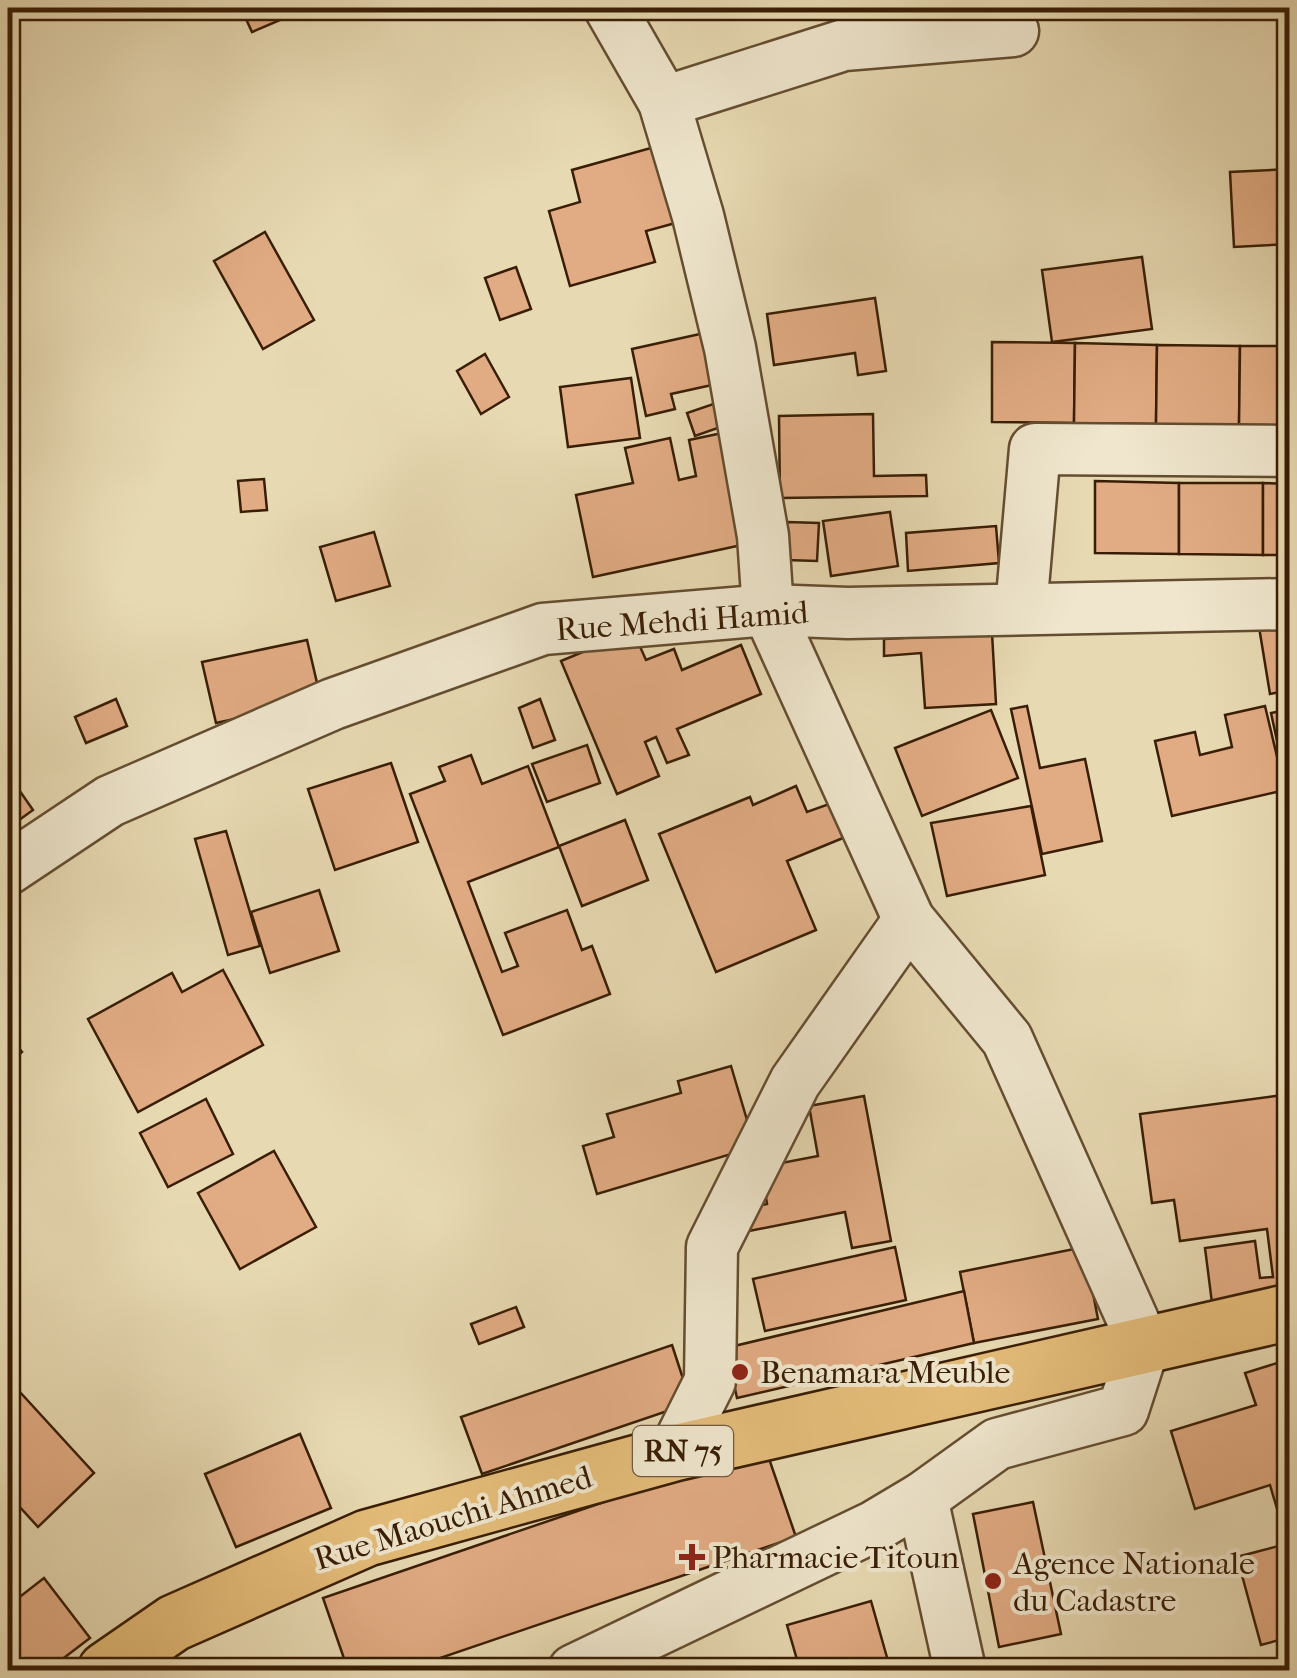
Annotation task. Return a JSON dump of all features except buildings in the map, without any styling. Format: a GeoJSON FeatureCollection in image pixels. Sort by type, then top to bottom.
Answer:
{"type":"FeatureCollection","features":[{"type":"Feature","properties":{"kind":"main road","name":"Rue Maouchi Ahmed"},"geometry":{"type":"LineString","coordinates":[[106,1670],[174,1624],[366,1538],[674,1453],[1290,1312]]}},
{"type":"Feature","properties":{"kind":"street"},"geometry":{"type":"LineString","coordinates":[[574,1670],[874,1526],[922,1498],[997,1444],[1123,1410],[1144,1345],[1007,1040],[908,920],[768,610],[763,536],[730,348],[664,102],[610,8]]}},
{"type":"Feature","properties":{"kind":"street"},"geometry":{"type":"LineString","coordinates":[[664,102],[784,34],[850,8]]}},
{"type":"Feature","properties":{"kind":"street"},"geometry":{"type":"LineString","coordinates":[[664,102],[844,44],[1014,32]]}},
{"type":"Feature","properties":{"kind":"street"},"geometry":{"type":"LineString","coordinates":[[1022,609],[1035,449],[1290,451]]}},
{"type":"Feature","properties":{"kind":"street","name":"Rue Mehdi Hamid"},"geometry":{"type":"LineString","coordinates":[[8,869],[110,801],[334,704],[542,629],[768,610],[1290,604]]}},
{"type":"Feature","properties":{"kind":"street"},"geometry":{"type":"LineString","coordinates":[[674,1453],[710,1382],[712,1247],[796,1082],[908,920]]}},
{"type":"Feature","properties":{"kind":"street"},"geometry":{"type":"LineString","coordinates":[[922,1498],[960,1670]]}},
{"type":"Feature","properties":{"kind":"place","name":"Benamara Meuble"},"geometry":{"type":"Point","coordinates":[740,1372]}},
{"type":"Feature","properties":{"kind":"place","name":"Pharmacie Titoun"},"geometry":{"type":"Point","coordinates":[692,1557]}},
{"type":"Feature","properties":{"kind":"place","name":"Agence Nationale du Cadastre"},"geometry":{"type":"Point","coordinates":[993,1581]}}]}
